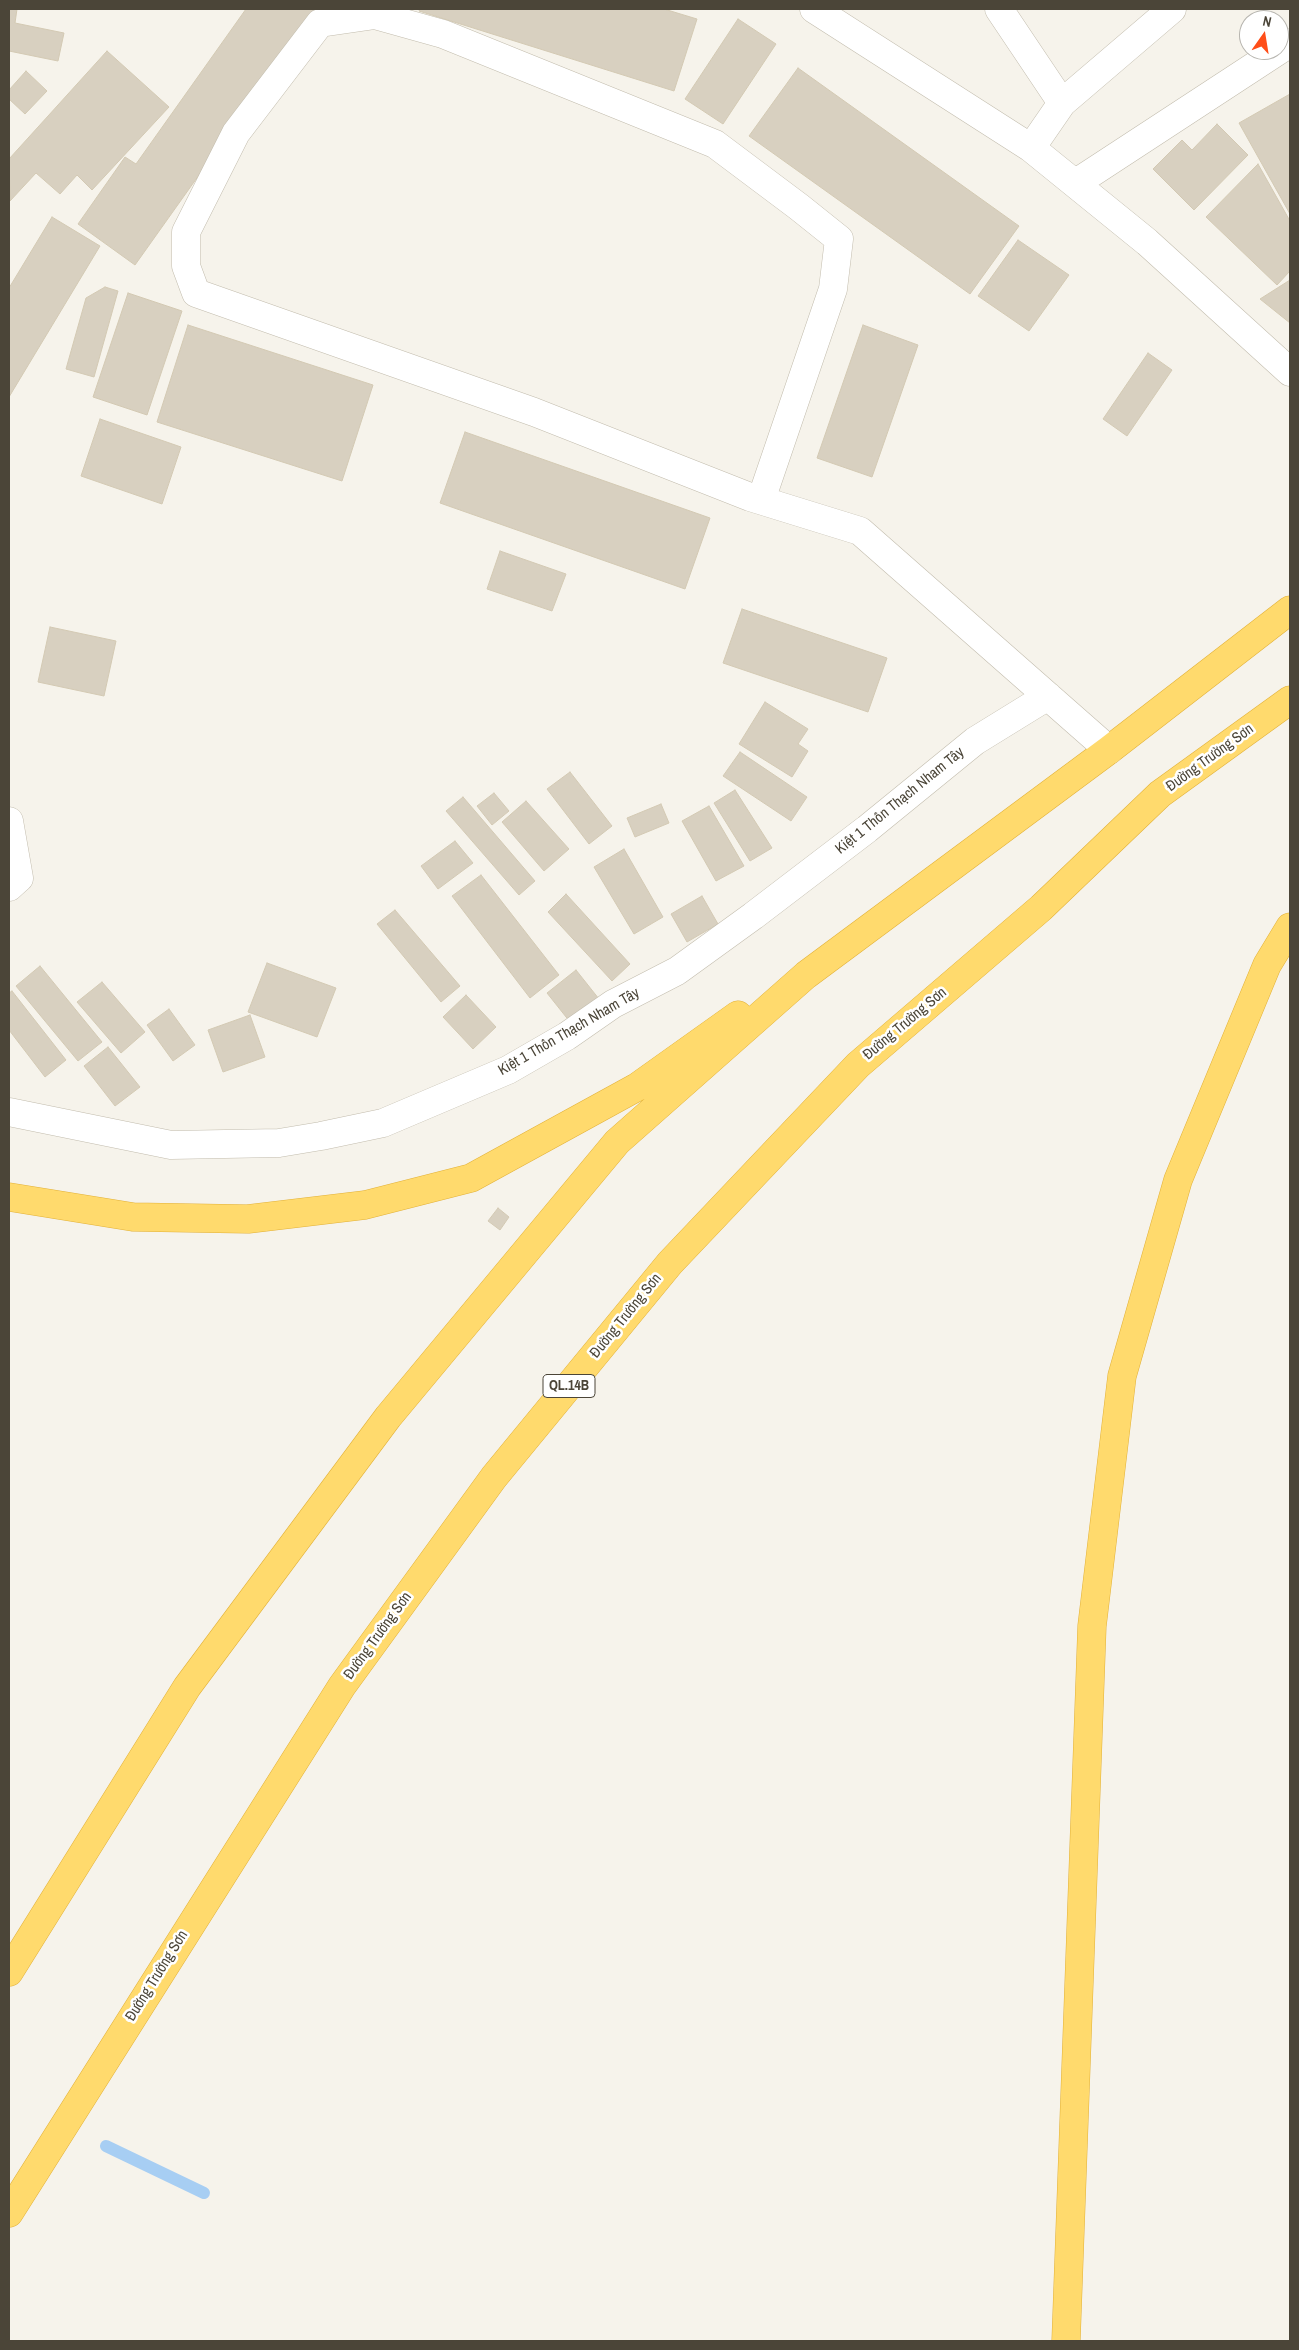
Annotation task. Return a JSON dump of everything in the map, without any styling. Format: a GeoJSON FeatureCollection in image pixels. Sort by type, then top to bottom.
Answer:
{"type":"FeatureCollection","features":[{"type":"Feature","properties":{"kind":"highway"},"geometry":{"type":"LineString","coordinates":[[9,1972],[186,1687],[388,1417],[618,1142],[806,975],[1109,750],[1290,610]]}},
{"type":"Feature","properties":{"kind":"highway","name":"Đường Trường Sơn"},"geometry":{"type":"LineString","coordinates":[[9,2212],[342,1686],[494,1477],[670,1263],[858,1065],[1041,908],[1160,794],[1290,700]]}},
{"type":"Feature","properties":{"kind":"highway"},"geometry":{"type":"LineString","coordinates":[[9,1197],[133,1217],[248,1219],[365,1205],[470,1178],[637,1087],[1109,750]]}},
{"type":"Feature","properties":{"kind":"highway"},"geometry":{"type":"LineString","coordinates":[[1066,2341],[1092,1626],[1122,1376],[1178,1180],[1267,965],[1290,927]]}},
{"type":"Feature","properties":{"kind":"street"},"geometry":{"type":"LineString","coordinates":[[814,9],[1031,148],[1147,242],[1290,372]]}},
{"type":"Feature","properties":{"kind":"street"},"geometry":{"type":"LineString","coordinates":[[999,9],[1062,103]]}},
{"type":"Feature","properties":{"kind":"street"},"geometry":{"type":"LineString","coordinates":[[1031,148],[1062,103],[1172,9]]}},
{"type":"Feature","properties":{"kind":"street"},"geometry":{"type":"LineString","coordinates":[[761,500],[833,290],[839,239],[800,207],[715,144],[443,34],[375,15],[320,23],[236,133],[186,232],[186,266],[196,293],[534,412],[761,500],[860,531],[1109,750]]}},
{"type":"Feature","properties":{"kind":"street"},"geometry":{"type":"LineString","coordinates":[[1076,183],[1290,43]]}},
{"type":"Feature","properties":{"kind":"street","name":"Kiệt 1 Thôn Thạch Nham Tây"},"geometry":{"type":"LineString","coordinates":[[9,1112],[171,1145],[279,1143],[383,1123],[508,1070],[567,1036],[614,1004],[678,970],[753,916],[844,846],[975,741],[1048,696]]}},
{"type":"Feature","properties":{"kind":"street"},"geometry":{"type":"LineString","coordinates":[[9,822],[19,878],[9,887]]}},
{"type":"Feature","properties":{"kind":"building"},"geometry":{"type":"Polygon","coordinates":[[[9,9],[17,9],[15,23],[64,33],[58,61],[9,51],[9,9]]]}},
{"type":"Feature","properties":{"kind":"building"},"geometry":{"type":"Polygon","coordinates":[[[246,9],[317,9],[135,265],[78,224],[125,157],[136,164],[246,9]]]}},
{"type":"Feature","properties":{"kind":"building"},"geometry":{"type":"Polygon","coordinates":[[[420,9],[664,9],[697,19],[674,91],[419,11],[420,9]]]}},
{"type":"Feature","properties":{"kind":"building"},"geometry":{"type":"Polygon","coordinates":[[[738,19],[776,44],[723,124],[685,99],[738,19]]]}},
{"type":"Feature","properties":{"kind":"building"},"geometry":{"type":"Polygon","coordinates":[[[107,51],[169,107],[92,190],[77,175],[60,194],[36,173],[10,201],[9,159],[107,51]]]}},
{"type":"Feature","properties":{"kind":"building"},"geometry":{"type":"Polygon","coordinates":[[[798,68],[1019,226],[970,294],[749,136],[798,68]]]}},
{"type":"Feature","properties":{"kind":"building"},"geometry":{"type":"Polygon","coordinates":[[[26,71],[47,91],[25,114],[9,99],[9,90],[26,71]]]}},
{"type":"Feature","properties":{"kind":"building"},"geometry":{"type":"Polygon","coordinates":[[[1290,94],[1290,214],[1239,123],[1290,94]]]}},
{"type":"Feature","properties":{"kind":"building"},"geometry":{"type":"Polygon","coordinates":[[[1217,124],[1248,155],[1194,210],[1153,169],[1182,140],[1192,150],[1217,124]]]}},
{"type":"Feature","properties":{"kind":"building"},"geometry":{"type":"Polygon","coordinates":[[[1258,164],[1290,221],[1290,271],[1277,285],[1206,217],[1258,164]]]}},
{"type":"Feature","properties":{"kind":"building"},"geometry":{"type":"Polygon","coordinates":[[[52,217],[100,246],[9,397],[9,288],[52,217]]]}},
{"type":"Feature","properties":{"kind":"building"},"geometry":{"type":"Polygon","coordinates":[[[1018,240],[1069,275],[1029,331],[978,296],[1018,240]]]}},
{"type":"Feature","properties":{"kind":"building"},"geometry":{"type":"Polygon","coordinates":[[[1290,280],[1290,323],[1260,299],[1290,280]]]}},
{"type":"Feature","properties":{"kind":"building"},"geometry":{"type":"Polygon","coordinates":[[[105,287],[118,291],[94,377],[66,369],[86,298],[105,287]]]}},
{"type":"Feature","properties":{"kind":"building"},"geometry":{"type":"Polygon","coordinates":[[[128,293],[182,311],[147,415],[93,397],[128,293]]]}},
{"type":"Feature","properties":{"kind":"building"},"geometry":{"type":"Polygon","coordinates":[[[188,325],[373,385],[342,481],[157,422],[188,325]]]}},
{"type":"Feature","properties":{"kind":"building"},"geometry":{"type":"Polygon","coordinates":[[[863,325],[918,345],[872,477],[817,458],[863,325]]]}},
{"type":"Feature","properties":{"kind":"building"},"geometry":{"type":"Polygon","coordinates":[[[1148,353],[1172,370],[1127,436],[1103,419],[1148,353]]]}},
{"type":"Feature","properties":{"kind":"building"},"geometry":{"type":"Polygon","coordinates":[[[100,419],[181,447],[162,504],[81,476],[100,419]]]}},
{"type":"Feature","properties":{"kind":"building"},"geometry":{"type":"Polygon","coordinates":[[[465,432],[710,518],[685,589],[440,503],[465,432]]]}},
{"type":"Feature","properties":{"kind":"building"},"geometry":{"type":"Polygon","coordinates":[[[500,551],[566,574],[552,611],[487,589],[500,551]]]}},
{"type":"Feature","properties":{"kind":"building"},"geometry":{"type":"Polygon","coordinates":[[[742,609],[887,658],[868,712],[723,663],[742,609]]]}},
{"type":"Feature","properties":{"kind":"building"},"geometry":{"type":"Polygon","coordinates":[[[50,627],[116,641],[104,696],[38,682],[50,627]]]}},
{"type":"Feature","properties":{"kind":"building"},"geometry":{"type":"Polygon","coordinates":[[[765,702],[808,729],[798,744],[808,751],[792,777],[739,744],[765,702]]]}},
{"type":"Feature","properties":{"kind":"building"},"geometry":{"type":"Polygon","coordinates":[[[740,752],[807,797],[791,821],[723,776],[740,752]]]}},
{"type":"Feature","properties":{"kind":"building"},"geometry":{"type":"Polygon","coordinates":[[[570,772],[612,826],[589,844],[547,789],[570,772]]]}},
{"type":"Feature","properties":{"kind":"building"},"geometry":{"type":"Polygon","coordinates":[[[735,790],[772,848],[750,861],[714,803],[735,790]]]}},
{"type":"Feature","properties":{"kind":"building"},"geometry":{"type":"Polygon","coordinates":[[[494,793],[509,811],[492,825],[477,806],[494,793]]]}},
{"type":"Feature","properties":{"kind":"building"},"geometry":{"type":"Polygon","coordinates":[[[463,797],[535,881],[519,895],[446,811],[463,797]]]}},
{"type":"Feature","properties":{"kind":"building"},"geometry":{"type":"Polygon","coordinates":[[[526,801],[569,849],[544,871],[502,822],[526,801]]]}},
{"type":"Feature","properties":{"kind":"building"},"geometry":{"type":"Polygon","coordinates":[[[661,804],[669,823],[635,837],[627,818],[661,804]]]}},
{"type":"Feature","properties":{"kind":"building"},"geometry":{"type":"Polygon","coordinates":[[[709,806],[744,866],[716,881],[682,821],[709,806]]]}},
{"type":"Feature","properties":{"kind":"building"},"geometry":{"type":"Polygon","coordinates":[[[455,841],[473,863],[438,889],[421,866],[455,841]]]}},
{"type":"Feature","properties":{"kind":"building"},"geometry":{"type":"Polygon","coordinates":[[[624,849],[663,917],[634,934],[594,867],[624,849]]]}},
{"type":"Feature","properties":{"kind":"building"},"geometry":{"type":"Polygon","coordinates":[[[481,875],[559,975],[530,998],[452,896],[481,875]]]}},
{"type":"Feature","properties":{"kind":"building"},"geometry":{"type":"Polygon","coordinates":[[[566,894],[630,964],[612,981],[548,912],[566,894]]]}},
{"type":"Feature","properties":{"kind":"building"},"geometry":{"type":"Polygon","coordinates":[[[702,896],[718,924],[687,942],[671,914],[702,896]]]}},
{"type":"Feature","properties":{"kind":"building"},"geometry":{"type":"Polygon","coordinates":[[[395,910],[460,986],[441,1002],[377,924],[395,910]]]}},
{"type":"Feature","properties":{"kind":"building"},"geometry":{"type":"Polygon","coordinates":[[[267,963],[336,988],[317,1037],[248,1012],[267,963]]]}},
{"type":"Feature","properties":{"kind":"building"},"geometry":{"type":"Polygon","coordinates":[[[40,966],[102,1042],[78,1061],[16,986],[40,966]]]}},
{"type":"Feature","properties":{"kind":"building"},"geometry":{"type":"Polygon","coordinates":[[[576,970],[603,1004],[574,1027],[547,993],[576,970]]]}},
{"type":"Feature","properties":{"kind":"building"},"geometry":{"type":"Polygon","coordinates":[[[102,982],[145,1032],[121,1053],[77,1002],[102,982]]]}},
{"type":"Feature","properties":{"kind":"building"},"geometry":{"type":"Polygon","coordinates":[[[12,991],[66,1060],[45,1077],[9,1030],[9,993],[12,991]]]}},
{"type":"Feature","properties":{"kind":"building"},"geometry":{"type":"Polygon","coordinates":[[[466,995],[496,1027],[473,1049],[443,1017],[466,995]]]}},
{"type":"Feature","properties":{"kind":"building"},"geometry":{"type":"Polygon","coordinates":[[[169,1009],[195,1045],[173,1061],[147,1025],[169,1009]]]}},
{"type":"Feature","properties":{"kind":"building"},"geometry":{"type":"Polygon","coordinates":[[[250,1015],[265,1057],[223,1072],[208,1030],[250,1015]]]}},
{"type":"Feature","properties":{"kind":"building"},"geometry":{"type":"Polygon","coordinates":[[[108,1047],[140,1087],[115,1106],[84,1066],[108,1047]]]}},
{"type":"Feature","properties":{"kind":"building"},"geometry":{"type":"Polygon","coordinates":[[[498,1208],[509,1217],[500,1230],[488,1221],[498,1208]]]}},
{"type":"Feature","properties":{"kind":"waterway"},"geometry":{"type":"LineString","coordinates":[[106,2146],[204,2193]]}}]}
